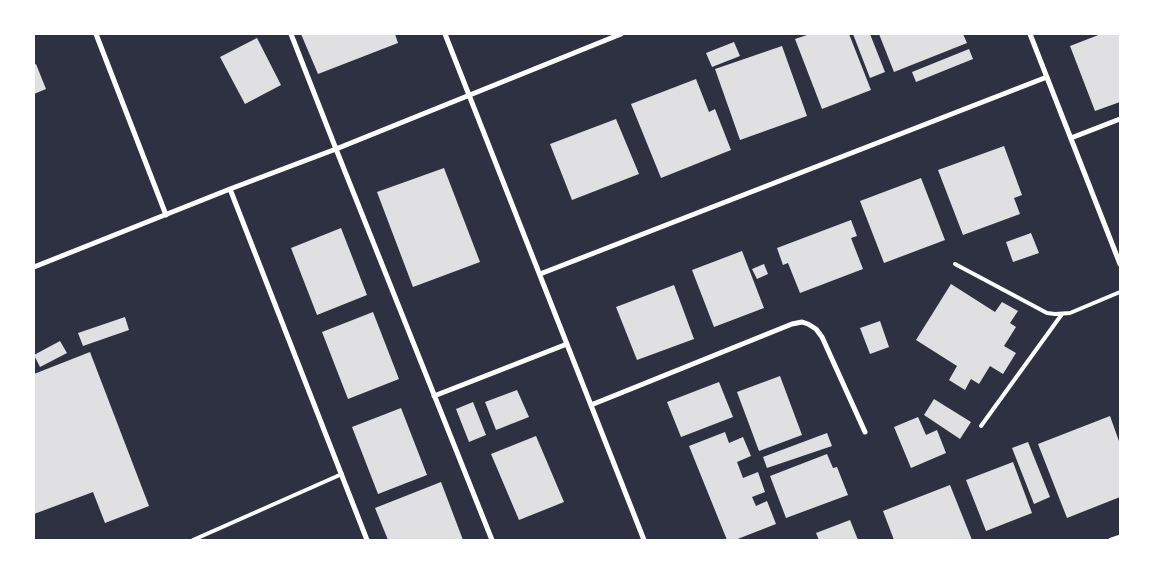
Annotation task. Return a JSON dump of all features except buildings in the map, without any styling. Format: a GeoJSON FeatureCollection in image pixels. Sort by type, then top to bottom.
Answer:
{"type":"FeatureCollection","features":[{"type":"Feature","properties":{"kind":"street"},"geometry":{"type":"LineString","coordinates":[[96,34],[166,215]]}},
{"type":"Feature","properties":{"kind":"street"},"geometry":{"type":"LineString","coordinates":[[291,34],[492,540]]}},
{"type":"Feature","properties":{"kind":"street"},"geometry":{"type":"LineString","coordinates":[[445,34],[644,540]]}},
{"type":"Feature","properties":{"kind":"street"},"geometry":{"type":"LineString","coordinates":[[34,267],[336,149],[621,34]]}},
{"type":"Feature","properties":{"kind":"street"},"geometry":{"type":"LineString","coordinates":[[1030,34],[1120,264]]}},
{"type":"Feature","properties":{"kind":"street"},"geometry":{"type":"LineString","coordinates":[[540,274],[1047,77]]}},
{"type":"Feature","properties":{"kind":"street"},"geometry":{"type":"LineString","coordinates":[[1071,138],[1120,120]]}},
{"type":"Feature","properties":{"kind":"street"},"geometry":{"type":"LineString","coordinates":[[230,189],[367,540]]}},
{"type":"Feature","properties":{"kind":"street"},"geometry":{"type":"LineString","coordinates":[[591,405],[792,324],[802,322],[816,329],[822,336],[865,432]]}},
{"type":"Feature","properties":{"kind":"street"},"geometry":{"type":"LineString","coordinates":[[434,396],[567,344]]}},
{"type":"Feature","properties":{"kind":"street"},"geometry":{"type":"LineString","coordinates":[[1112,540],[1120,537]]}},
{"type":"Feature","properties":{"kind":"lane"},"geometry":{"type":"LineString","coordinates":[[955,264],[1047,313],[1062,314],[1077,311],[1120,292]]}},
{"type":"Feature","properties":{"kind":"lane"},"geometry":{"type":"LineString","coordinates":[[981,426],[1062,314]]}},
{"type":"Feature","properties":{"kind":"lane"},"geometry":{"type":"LineString","coordinates":[[193,540],[342,474]]}}]}
